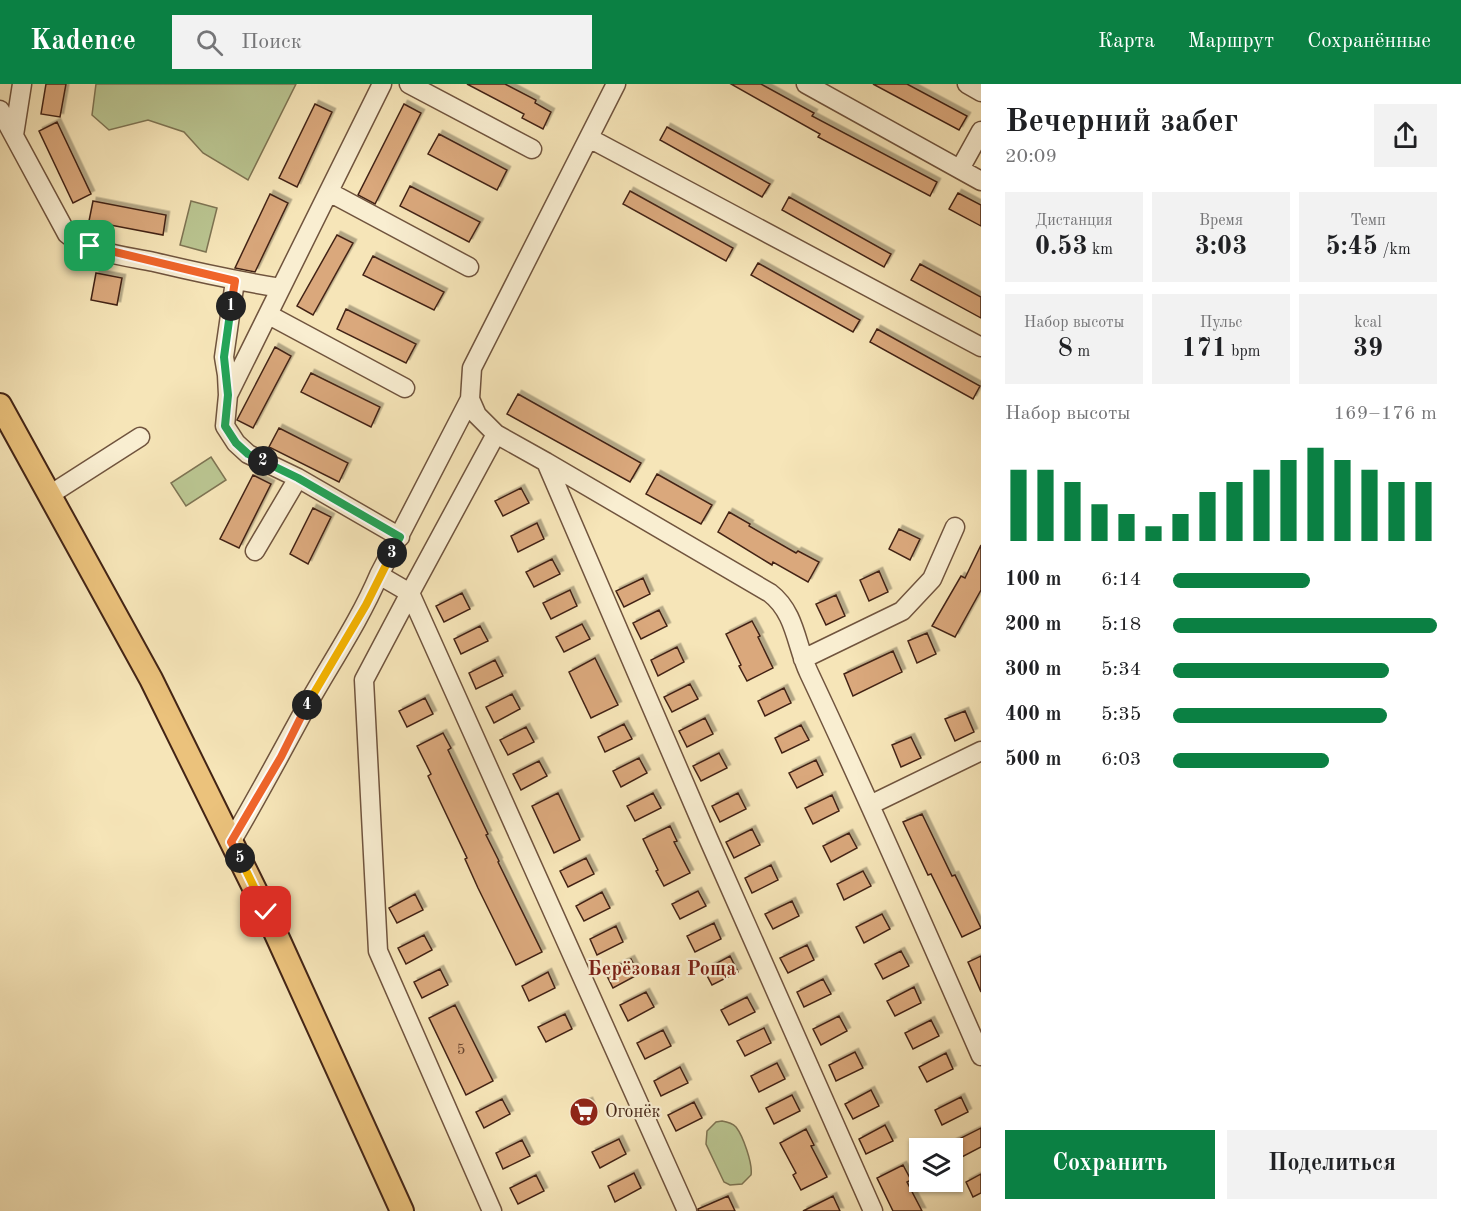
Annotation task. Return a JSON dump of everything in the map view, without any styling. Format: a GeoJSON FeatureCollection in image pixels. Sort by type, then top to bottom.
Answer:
{"type":"FeatureCollection","features":[{"type":"Feature","properties":{"kind":"main road"},"geometry":{"type":"LineString","coordinates":[[0,405],[51,494],[151,680],[266,912],[402,1211]]}},
{"type":"Feature","properties":{"kind":"street"},"geometry":{"type":"LineString","coordinates":[[15,135],[22,84]]}},
{"type":"Feature","properties":{"kind":"street"},"geometry":{"type":"LineString","coordinates":[[228,395],[382,84]]}},
{"type":"Feature","properties":{"kind":"street"},"geometry":{"type":"LineString","coordinates":[[409,84],[532,149]]}},
{"type":"Feature","properties":{"kind":"street"},"geometry":{"type":"LineString","coordinates":[[231,842],[366,605],[379,575],[470,399],[472,368],[616,84]]}},
{"type":"Feature","properties":{"kind":"street"},"geometry":{"type":"LineString","coordinates":[[806,84],[981,181]]}},
{"type":"Feature","properties":{"kind":"street"},"geometry":{"type":"LineString","coordinates":[[967,84],[981,92]]}},
{"type":"Feature","properties":{"kind":"street"},"geometry":{"type":"LineString","coordinates":[[0,110],[67,234],[76,241],[99,250],[235,281],[281,288]]}},
{"type":"Feature","properties":{"kind":"street"},"geometry":{"type":"LineString","coordinates":[[960,170],[981,131]]}},
{"type":"Feature","properties":{"kind":"street"},"geometry":{"type":"LineString","coordinates":[[589,138],[981,346]]}},
{"type":"Feature","properties":{"kind":"street"},"geometry":{"type":"LineString","coordinates":[[329,192],[469,267]]}},
{"type":"Feature","properties":{"kind":"street"},"geometry":{"type":"LineString","coordinates":[[235,281],[224,357],[228,395],[225,426],[236,443],[248,454],[298,478],[400,537]]}},
{"type":"Feature","properties":{"kind":"street"},"geometry":{"type":"LineString","coordinates":[[269,315],[405,388]]}},
{"type":"Feature","properties":{"kind":"street"},"geometry":{"type":"LineString","coordinates":[[470,399],[477,414],[496,434],[776,597],[791,618],[803,660],[872,804],[981,1056]]}},
{"type":"Feature","properties":{"kind":"street"},"geometry":{"type":"LineString","coordinates":[[492,1211],[378,951],[364,680],[496,434]]}},
{"type":"Feature","properties":{"kind":"street"},"geometry":{"type":"LineString","coordinates":[[51,494],[140,437]]}},
{"type":"Feature","properties":{"kind":"street"},"geometry":{"type":"LineString","coordinates":[[546,462],[708,838],[873,1211]]}},
{"type":"Feature","properties":{"kind":"street"},"geometry":{"type":"LineString","coordinates":[[255,551],[298,478]]}},
{"type":"Feature","properties":{"kind":"street"},"geometry":{"type":"LineString","coordinates":[[803,660],[902,611],[932,579],[955,527]]}},
{"type":"Feature","properties":{"kind":"street"},"geometry":{"type":"LineString","coordinates":[[379,575],[410,593],[687,1211]]}},
{"type":"Feature","properties":{"kind":"street"},"geometry":{"type":"LineString","coordinates":[[872,804],[981,751]]}},
{"type":"Feature","properties":{"kind":"green space"},"geometry":{"type":"Polygon","coordinates":[[[96,84],[296,84],[248,180],[203,153],[184,132],[148,120],[109,130],[92,115],[96,84]]]}},
{"type":"Feature","properties":{"kind":"green space"},"geometry":{"type":"Polygon","coordinates":[[[191,201],[217,208],[206,252],[180,245],[191,201]]]}},
{"type":"Feature","properties":{"kind":"green space"},"geometry":{"type":"Polygon","coordinates":[[[211,457],[226,480],[186,506],[171,483],[211,457]]]}},
{"type":"Feature","properties":{"kind":"green space"},"geometry":{"type":"Polygon","coordinates":[[[722,1121],[736,1127],[747,1150],[751,1175],[742,1184],[730,1185],[724,1182],[706,1144],[707,1131],[716,1122],[722,1121]]]}},
{"type":"Feature","properties":{"kind":"building"},"geometry":{"type":"Polygon","coordinates":[[[46,84],[66,84],[60,117],[41,114],[46,84]]]}},
{"type":"Feature","properties":{"kind":"building"},"geometry":{"type":"Polygon","coordinates":[[[467,84],[505,84],[536,100],[535,103],[551,112],[543,129],[522,118],[524,114],[467,84]]]}},
{"type":"Feature","properties":{"kind":"building"},"geometry":{"type":"Polygon","coordinates":[[[731,84],[761,84],[814,113],[812,116],[937,182],[930,196],[818,137],[820,134],[731,84]]]}},
{"type":"Feature","properties":{"kind":"building"},"geometry":{"type":"Polygon","coordinates":[[[873,84],[907,84],[967,116],[959,130],[873,84]]]}},
{"type":"Feature","properties":{"kind":"building"},"geometry":{"type":"Polygon","coordinates":[[[315,104],[332,112],[297,187],[279,178],[315,104]]]}},
{"type":"Feature","properties":{"kind":"building"},"geometry":{"type":"Polygon","coordinates":[[[404,104],[421,113],[375,204],[358,195],[404,104]]]}},
{"type":"Feature","properties":{"kind":"building"},"geometry":{"type":"Polygon","coordinates":[[[57,122],[91,194],[73,203],[39,131],[57,122]]]}},
{"type":"Feature","properties":{"kind":"building"},"geometry":{"type":"Polygon","coordinates":[[[667,127],[770,184],[762,197],[660,140],[667,127]]]}},
{"type":"Feature","properties":{"kind":"building"},"geometry":{"type":"Polygon","coordinates":[[[439,134],[507,170],[497,190],[428,154],[439,134]]]}},
{"type":"Feature","properties":{"kind":"building"},"geometry":{"type":"Polygon","coordinates":[[[410,186],[480,222],[469,242],[400,206],[410,186]]]}},
{"type":"Feature","properties":{"kind":"building"},"geometry":{"type":"Polygon","coordinates":[[[630,191],[733,248],[726,261],[623,204],[630,191]]]}},
{"type":"Feature","properties":{"kind":"building"},"geometry":{"type":"Polygon","coordinates":[[[958,193],[981,205],[981,226],[949,209],[958,193]]]}},
{"type":"Feature","properties":{"kind":"building"},"geometry":{"type":"Polygon","coordinates":[[[270,194],[288,203],[255,272],[235,268],[270,194]]]}},
{"type":"Feature","properties":{"kind":"building"},"geometry":{"type":"Polygon","coordinates":[[[789,197],[891,254],[884,267],[782,210],[789,197]]]}},
{"type":"Feature","properties":{"kind":"building"},"geometry":{"type":"Polygon","coordinates":[[[93,201],[166,215],[163,235],[89,221],[93,201]]]}},
{"type":"Feature","properties":{"kind":"building"},"geometry":{"type":"Polygon","coordinates":[[[337,235],[353,243],[313,315],[297,306],[337,235]]]}},
{"type":"Feature","properties":{"kind":"building"},"geometry":{"type":"Polygon","coordinates":[[[373,256],[444,292],[434,310],[363,275],[373,256]]]}},
{"type":"Feature","properties":{"kind":"building"},"geometry":{"type":"Polygon","coordinates":[[[758,263],[860,320],[853,332],[751,275],[758,263]]]}},
{"type":"Feature","properties":{"kind":"building"},"geometry":{"type":"Polygon","coordinates":[[[920,264],[981,297],[981,318],[911,280],[920,264]]]}},
{"type":"Feature","properties":{"kind":"building"},"geometry":{"type":"Polygon","coordinates":[[[96,273],[122,278],[117,305],[91,300],[96,273]]]}},
{"type":"Feature","properties":{"kind":"building"},"geometry":{"type":"Polygon","coordinates":[[[346,309],[416,344],[406,363],[337,329],[346,309]]]}},
{"type":"Feature","properties":{"kind":"building"},"geometry":{"type":"Polygon","coordinates":[[[877,329],[980,386],[973,399],[870,342],[877,329]]]}},
{"type":"Feature","properties":{"kind":"building"},"geometry":{"type":"Polygon","coordinates":[[[275,347],[291,356],[253,428],[237,420],[275,347]]]}},
{"type":"Feature","properties":{"kind":"building"},"geometry":{"type":"Polygon","coordinates":[[[311,373],[380,407],[371,427],[301,392],[311,373]]]}},
{"type":"Feature","properties":{"kind":"building"},"geometry":{"type":"Polygon","coordinates":[[[518,394],[641,463],[630,482],[507,414],[518,394]]]}},
{"type":"Feature","properties":{"kind":"building"},"geometry":{"type":"Polygon","coordinates":[[[279,428],[348,463],[339,482],[269,447],[279,428]]]}},
{"type":"Feature","properties":{"kind":"building"},"geometry":{"type":"Polygon","coordinates":[[[657,474],[712,505],[701,524],[646,494],[657,474]]]}},
{"type":"Feature","properties":{"kind":"building"},"geometry":{"type":"Polygon","coordinates":[[[253,475],[271,484],[239,548],[220,539],[253,475]]]}},
{"type":"Feature","properties":{"kind":"building"},"geometry":{"type":"Polygon","coordinates":[[[521,488],[529,503],[503,516],[495,501],[521,488]]]}},
{"type":"Feature","properties":{"kind":"building"},"geometry":{"type":"Polygon","coordinates":[[[313,508],[331,517],[308,564],[290,554],[313,508]]]}},
{"type":"Feature","properties":{"kind":"building"},"geometry":{"type":"Polygon","coordinates":[[[729,512],[796,553],[798,551],[819,562],[808,582],[773,562],[772,565],[718,532],[729,512]]]}},
{"type":"Feature","properties":{"kind":"building"},"geometry":{"type":"Polygon","coordinates":[[[537,523],[544,539],[518,552],[511,536],[537,523]]]}},
{"type":"Feature","properties":{"kind":"building"},"geometry":{"type":"Polygon","coordinates":[[[899,529],[920,539],[910,560],[889,549],[899,529]]]}},
{"type":"Feature","properties":{"kind":"building"},"geometry":{"type":"Polygon","coordinates":[[[981,545],[981,590],[955,637],[932,626],[961,576],[965,578],[981,545]]]}},
{"type":"Feature","properties":{"kind":"building"},"geometry":{"type":"Polygon","coordinates":[[[552,559],[560,574],[534,587],[526,572],[552,559]]]}},
{"type":"Feature","properties":{"kind":"building"},"geometry":{"type":"Polygon","coordinates":[[[879,571],[888,592],[869,601],[860,580],[879,571]]]}},
{"type":"Feature","properties":{"kind":"building"},"geometry":{"type":"Polygon","coordinates":[[[643,578],[650,594],[624,607],[616,591],[643,578]]]}},
{"type":"Feature","properties":{"kind":"building"},"geometry":{"type":"Polygon","coordinates":[[[570,590],[577,606],[551,619],[543,603],[570,590]]]}},
{"type":"Feature","properties":{"kind":"building"},"geometry":{"type":"Polygon","coordinates":[[[462,593],[470,609],[444,622],[436,606],[462,593]]]}},
{"type":"Feature","properties":{"kind":"building"},"geometry":{"type":"Polygon","coordinates":[[[836,595],[845,616],[826,625],[816,604],[836,595]]]}},
{"type":"Feature","properties":{"kind":"building"},"geometry":{"type":"Polygon","coordinates":[[[659,610],[667,626],[641,639],[633,623],[659,610]]]}},
{"type":"Feature","properties":{"kind":"building"},"geometry":{"type":"Polygon","coordinates":[[[752,621],[773,668],[747,681],[726,634],[752,621]]]}},
{"type":"Feature","properties":{"kind":"building"},"geometry":{"type":"Polygon","coordinates":[[[582,624],[590,639],[564,652],[556,637],[582,624]]]}},
{"type":"Feature","properties":{"kind":"building"},"geometry":{"type":"Polygon","coordinates":[[[480,626],[488,641],[461,654],[454,639],[480,626]]]}},
{"type":"Feature","properties":{"kind":"building"},"geometry":{"type":"Polygon","coordinates":[[[927,633],[936,654],[917,663],[908,641],[927,633]]]}},
{"type":"Feature","properties":{"kind":"building"},"geometry":{"type":"Polygon","coordinates":[[[677,647],[684,662],[658,676],[651,660],[677,647]]]}},
{"type":"Feature","properties":{"kind":"building"},"geometry":{"type":"Polygon","coordinates":[[[893,651],[902,672],[853,696],[844,674],[893,651]]]}},
{"type":"Feature","properties":{"kind":"building"},"geometry":{"type":"Polygon","coordinates":[[[595,658],[618,705],[591,718],[569,672],[595,658]]]}},
{"type":"Feature","properties":{"kind":"building"},"geometry":{"type":"Polygon","coordinates":[[[495,660],[503,676],[476,689],[469,673],[495,660]]]}},
{"type":"Feature","properties":{"kind":"building"},"geometry":{"type":"Polygon","coordinates":[[[690,684],[698,699],[672,712],[664,697],[690,684]]]}},
{"type":"Feature","properties":{"kind":"building"},"geometry":{"type":"Polygon","coordinates":[[[784,688],[791,703],[765,716],[758,701],[784,688]]]}},
{"type":"Feature","properties":{"kind":"building"},"geometry":{"type":"Polygon","coordinates":[[[512,694],[520,709],[494,723],[486,707],[512,694]]]}},
{"type":"Feature","properties":{"kind":"building"},"geometry":{"type":"Polygon","coordinates":[[[425,698],[433,714],[407,727],[399,711],[425,698]]]}},
{"type":"Feature","properties":{"kind":"building"},"geometry":{"type":"Polygon","coordinates":[[[965,711],[974,732],[955,741],[945,719],[965,711]]]}},
{"type":"Feature","properties":{"kind":"building"},"geometry":{"type":"Polygon","coordinates":[[[705,718],[713,734],[687,747],[679,731],[705,718]]]}},
{"type":"Feature","properties":{"kind":"building"},"geometry":{"type":"Polygon","coordinates":[[[624,724],[632,739],[605,752],[598,737],[624,724]]]}},
{"type":"Feature","properties":{"kind":"building"},"geometry":{"type":"Polygon","coordinates":[[[801,725],[809,740],[782,753],[775,738],[801,725]]]}},
{"type":"Feature","properties":{"kind":"building"},"geometry":{"type":"Polygon","coordinates":[[[526,727],[534,742],[508,755],[500,740],[526,727]]]}},
{"type":"Feature","properties":{"kind":"building"},"geometry":{"type":"Polygon","coordinates":[[[443,733],[451,748],[448,750],[488,834],[486,835],[498,862],[542,952],[516,965],[478,888],[465,859],[467,858],[428,776],[431,774],[417,746],[443,733]]]}},
{"type":"Feature","properties":{"kind":"building"},"geometry":{"type":"Polygon","coordinates":[[[911,737],[921,758],[901,767],[892,745],[911,737]]]}},
{"type":"Feature","properties":{"kind":"building"},"geometry":{"type":"Polygon","coordinates":[[[719,753],[727,768],[701,781],[693,766],[719,753]]]}},
{"type":"Feature","properties":{"kind":"building"},"geometry":{"type":"Polygon","coordinates":[[[639,758],[647,773],[621,787],[613,771],[639,758]]]}},
{"type":"Feature","properties":{"kind":"building"},"geometry":{"type":"Polygon","coordinates":[[[816,760],[823,775],[797,788],[789,773],[816,760]]]}},
{"type":"Feature","properties":{"kind":"building"},"geometry":{"type":"Polygon","coordinates":[[[539,761],[547,776],[521,790],[513,774],[539,761]]]}},
{"type":"Feature","properties":{"kind":"building"},"geometry":{"type":"Polygon","coordinates":[[[558,793],[580,840],[554,853],[532,806],[558,793]]]}},
{"type":"Feature","properties":{"kind":"building"},"geometry":{"type":"Polygon","coordinates":[[[653,793],[661,808],[635,821],[627,806],[653,793]]]}},
{"type":"Feature","properties":{"kind":"building"},"geometry":{"type":"Polygon","coordinates":[[[738,793],[746,809],[720,822],[712,806],[738,793]]]}},
{"type":"Feature","properties":{"kind":"building"},"geometry":{"type":"Polygon","coordinates":[[[832,795],[839,811],[813,824],[805,808],[832,795]]]}},
{"type":"Feature","properties":{"kind":"building"},"geometry":{"type":"Polygon","coordinates":[[[922,814],[952,876],[955,875],[981,928],[962,937],[931,874],[928,875],[903,822],[922,814]]]}},
{"type":"Feature","properties":{"kind":"building"},"geometry":{"type":"Polygon","coordinates":[[[670,826],[677,841],[674,842],[690,873],[664,886],[643,839],[670,826]]]}},
{"type":"Feature","properties":{"kind":"building"},"geometry":{"type":"Polygon","coordinates":[[[752,829],[760,845],[734,858],[726,842],[752,829]]]}},
{"type":"Feature","properties":{"kind":"building"},"geometry":{"type":"Polygon","coordinates":[[[849,833],[857,848],[831,862],[823,846],[849,833]]]}},
{"type":"Feature","properties":{"kind":"building"},"geometry":{"type":"Polygon","coordinates":[[[586,858],[594,874],[568,887],[560,871],[586,858]]]}},
{"type":"Feature","properties":{"kind":"building"},"geometry":{"type":"Polygon","coordinates":[[[771,865],[778,880],[752,893],[745,878],[771,865]]]}},
{"type":"Feature","properties":{"kind":"building"},"geometry":{"type":"Polygon","coordinates":[[[863,871],[871,886],[844,900],[837,884],[863,871]]]}},
{"type":"Feature","properties":{"kind":"building"},"geometry":{"type":"Polygon","coordinates":[[[698,891],[706,906],[680,919],[672,904],[698,891]]]}},
{"type":"Feature","properties":{"kind":"building"},"geometry":{"type":"Polygon","coordinates":[[[602,892],[610,908],[584,921],[576,906],[602,892]]]}},
{"type":"Feature","properties":{"kind":"building"},"geometry":{"type":"Polygon","coordinates":[[[415,894],[423,910],[397,923],[389,908],[415,894]]]}},
{"type":"Feature","properties":{"kind":"building"},"geometry":{"type":"Polygon","coordinates":[[[792,901],[799,916],[773,929],[765,914],[792,901]]]}},
{"type":"Feature","properties":{"kind":"building"},"geometry":{"type":"Polygon","coordinates":[[[882,914],[890,929],[864,943],[856,927],[882,914]]]}},
{"type":"Feature","properties":{"kind":"building"},"geometry":{"type":"Polygon","coordinates":[[[714,923],[721,939],[695,952],[687,936],[714,923]]]}},
{"type":"Feature","properties":{"kind":"building"},"geometry":{"type":"Polygon","coordinates":[[[616,926],[623,942],[597,955],[590,939],[616,926]]]}},
{"type":"Feature","properties":{"kind":"building"},"geometry":{"type":"Polygon","coordinates":[[[424,935],[432,950],[406,964],[398,948],[424,935]]]}},
{"type":"Feature","properties":{"kind":"building"},"geometry":{"type":"Polygon","coordinates":[[[807,945],[814,960],[788,973],[780,958],[807,945]]]}},
{"type":"Feature","properties":{"kind":"building"},"geometry":{"type":"Polygon","coordinates":[[[901,951],[909,966],[883,979],[875,964],[901,951]]]}},
{"type":"Feature","properties":{"kind":"building"},"geometry":{"type":"Polygon","coordinates":[[[730,956],[738,972],[712,985],[704,970],[730,956]]]}},
{"type":"Feature","properties":{"kind":"building"},"geometry":{"type":"Polygon","coordinates":[[[981,956],[981,992],[968,962],[981,956]]]}},
{"type":"Feature","properties":{"kind":"building"},"geometry":{"type":"Polygon","coordinates":[[[631,959],[639,974],[613,988],[605,972],[631,959]]]}},
{"type":"Feature","properties":{"kind":"building"},"geometry":{"type":"Polygon","coordinates":[[[440,969],[448,985],[422,998],[414,982],[440,969]]]}},
{"type":"Feature","properties":{"kind":"building"},"geometry":{"type":"Polygon","coordinates":[[[548,972],[555,988],[529,1001],[522,986],[548,972]]]}},
{"type":"Feature","properties":{"kind":"building"},"geometry":{"type":"Polygon","coordinates":[[[823,979],[831,994],[804,1007],[797,992],[823,979]]]}},
{"type":"Feature","properties":{"kind":"building"},"geometry":{"type":"Polygon","coordinates":[[[914,987],[921,1003],[895,1016],[887,1001],[914,987]]]}},
{"type":"Feature","properties":{"kind":"building"},"geometry":{"type":"Polygon","coordinates":[[[646,992],[654,1007],[628,1021],[620,1005],[646,992]]]}},
{"type":"Feature","properties":{"kind":"building"},"geometry":{"type":"Polygon","coordinates":[[[747,997],[755,1012],[729,1025],[721,1010],[747,997]]]}},
{"type":"Feature","properties":{"kind":"building"},"geometry":{"type":"Polygon","coordinates":[[[455,1005],[493,1081],[466,1095],[429,1018],[455,1005]]]}},
{"type":"Feature","properties":{"kind":"building"},"geometry":{"type":"Polygon","coordinates":[[[565,1014],[572,1029],[546,1042],[538,1027],[565,1014]]]}},
{"type":"Feature","properties":{"kind":"building"},"geometry":{"type":"Polygon","coordinates":[[[839,1016],[847,1031],[821,1045],[813,1029],[839,1016]]]}},
{"type":"Feature","properties":{"kind":"building"},"geometry":{"type":"Polygon","coordinates":[[[931,1020],[939,1036],[913,1049],[905,1033],[931,1020]]]}},
{"type":"Feature","properties":{"kind":"building"},"geometry":{"type":"Polygon","coordinates":[[[764,1028],[771,1043],[745,1056],[737,1041],[764,1028]]]}},
{"type":"Feature","properties":{"kind":"building"},"geometry":{"type":"Polygon","coordinates":[[[663,1030],[671,1046],[645,1059],[637,1043],[663,1030]]]}},
{"type":"Feature","properties":{"kind":"building"},"geometry":{"type":"Polygon","coordinates":[[[855,1052],[863,1068],[836,1081],[829,1065],[855,1052]]]}},
{"type":"Feature","properties":{"kind":"building"},"geometry":{"type":"Polygon","coordinates":[[[946,1053],[953,1069],[927,1082],[919,1067],[946,1053]]]}},
{"type":"Feature","properties":{"kind":"building"},"geometry":{"type":"Polygon","coordinates":[[[777,1063],[785,1079],[759,1092],[751,1076],[777,1063]]]}},
{"type":"Feature","properties":{"kind":"building"},"geometry":{"type":"Polygon","coordinates":[[[680,1067],[688,1083],[661,1096],[654,1081],[680,1067]]]}},
{"type":"Feature","properties":{"kind":"building"},"geometry":{"type":"Polygon","coordinates":[[[871,1090],[879,1106],[853,1119],[845,1104],[871,1090]]]}},
{"type":"Feature","properties":{"kind":"building"},"geometry":{"type":"Polygon","coordinates":[[[792,1095],[800,1111],[774,1124],[766,1108],[792,1095]]]}},
{"type":"Feature","properties":{"kind":"building"},"geometry":{"type":"Polygon","coordinates":[[[961,1097],[968,1112],[942,1125],[935,1110],[961,1097]]]}},
{"type":"Feature","properties":{"kind":"building"},"geometry":{"type":"Polygon","coordinates":[[[502,1099],[510,1114],[484,1128],[476,1112],[502,1099]]]}},
{"type":"Feature","properties":{"kind":"building","name":"Огонёк"},"geometry":{"type":"Polygon","coordinates":[[[589,1101],[595,1115],[579,1121],[573,1107],[589,1101]]]}},
{"type":"Feature","properties":{"kind":"building"},"geometry":{"type":"Polygon","coordinates":[[[694,1102],[702,1118],[676,1131],[668,1115],[694,1102]]]}},
{"type":"Feature","properties":{"kind":"building"},"geometry":{"type":"Polygon","coordinates":[[[885,1125],[893,1141],[866,1154],[859,1139],[885,1125]]]}},
{"type":"Feature","properties":{"kind":"building"},"geometry":{"type":"Polygon","coordinates":[[[981,1128],[981,1147],[963,1156],[963,1138],[961,1138],[981,1128]]]}},
{"type":"Feature","properties":{"kind":"building"},"geometry":{"type":"Polygon","coordinates":[[[806,1129],[814,1145],[811,1146],[827,1177],[801,1190],[793,1175],[796,1173],[780,1143],[806,1129]]]}},
{"type":"Feature","properties":{"kind":"building"},"geometry":{"type":"Polygon","coordinates":[[[619,1139],[626,1154],[600,1168],[592,1152],[619,1139]]]}},
{"type":"Feature","properties":{"kind":"building"},"geometry":{"type":"Polygon","coordinates":[[[522,1140],[530,1156],[503,1169],[496,1153],[522,1140]]]}},
{"type":"Feature","properties":{"kind":"building"},"geometry":{"type":"Polygon","coordinates":[[[903,1165],[909,1176],[907,1182],[909,1192],[912,1192],[922,1211],[893,1211],[877,1178],[903,1165]]]}},
{"type":"Feature","properties":{"kind":"building"},"geometry":{"type":"Polygon","coordinates":[[[634,1173],[641,1188],[615,1202],[608,1186],[634,1173]]]}},
{"type":"Feature","properties":{"kind":"building"},"geometry":{"type":"Polygon","coordinates":[[[981,1174],[981,1193],[973,1197],[966,1182],[981,1174]]]}},
{"type":"Feature","properties":{"kind":"building"},"geometry":{"type":"Polygon","coordinates":[[[536,1175],[544,1191],[518,1204],[510,1188],[536,1175]]]}},
{"type":"Feature","properties":{"kind":"building"},"geometry":{"type":"Polygon","coordinates":[[[728,1196],[735,1211],[698,1211],[698,1209],[728,1196]]]}},
{"type":"Feature","properties":{"kind":"building"},"geometry":{"type":"Polygon","coordinates":[[[833,1196],[840,1211],[803,1211],[833,1196]]]}},
{"type":"Feature","properties":{"kind":"place","name":"Огонёк"},"geometry":{"type":"Point","coordinates":[584,1112]}},
{"type":"Feature","properties":{"kind":"district","name":"Берёзовая Роща"},"geometry":{"type":"Point","coordinates":[662,970]}},
{"type":"Feature","properties":{"kind":"route"},"geometry":{"type":"LineString","coordinates":[[90,246],[235,281],[224,357],[228,395],[225,426],[236,443],[248,454],[298,478],[400,537],[366,605],[231,842],[266,912]]}}]}
